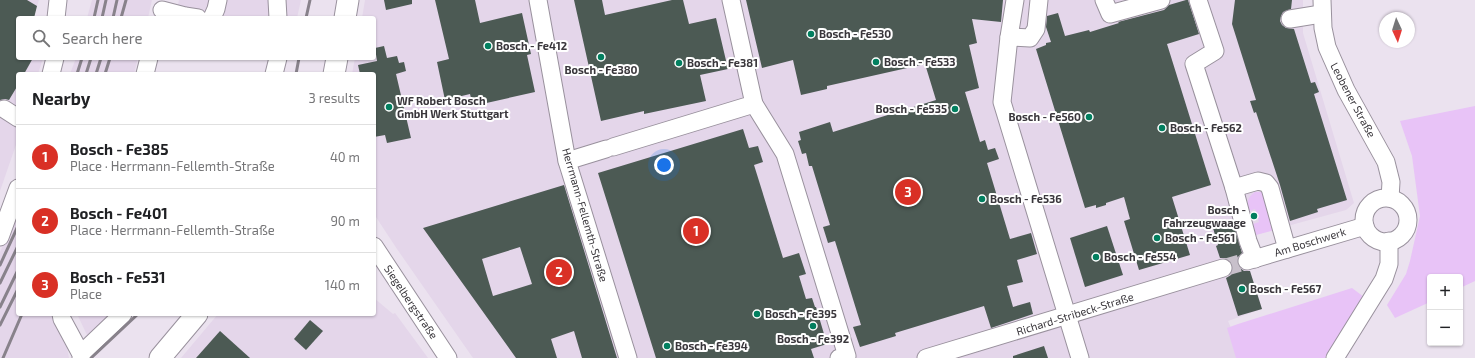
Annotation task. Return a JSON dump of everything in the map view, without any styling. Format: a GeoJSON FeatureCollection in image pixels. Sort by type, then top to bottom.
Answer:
{"type":"FeatureCollection","features":[{"type":"Feature","properties":{"kind":"main road"},"geometry":{"type":"LineString","coordinates":[[345,16],[348,0]]}},
{"type":"Feature","properties":{"kind":"main road"},"geometry":{"type":"LineString","coordinates":[[334,72],[337,60]]}},
{"type":"Feature","properties":{"kind":"main road"},"geometry":{"type":"LineString","coordinates":[[160,358],[195,316]]}},
{"type":"Feature","properties":{"kind":"street"},"geometry":{"type":"LineString","coordinates":[[56,16],[58,0]]}},
{"type":"Feature","properties":{"kind":"street"},"geometry":{"type":"LineString","coordinates":[[213,16],[218,0]]}},
{"type":"Feature","properties":{"kind":"street"},"geometry":{"type":"LineString","coordinates":[[277,0],[278,16]]}},
{"type":"Feature","properties":{"kind":"street","name":"Herrmann-Fellemth-Straße"},"geometry":{"type":"LineString","coordinates":[[538,0],[568,161],[628,358]]}},
{"type":"Feature","properties":{"kind":"street"},"geometry":{"type":"LineString","coordinates":[[731,0],[754,104],[785,154],[847,356],[839,358]]}},
{"type":"Feature","properties":{"kind":"street"},"geometry":{"type":"LineString","coordinates":[[1015,0],[1009,37],[1002,102],[1080,358]]}},
{"type":"Feature","properties":{"kind":"street"},"geometry":{"type":"LineString","coordinates":[[1009,37],[1030,38],[1036,29],[1039,0]]}},
{"type":"Feature","properties":{"kind":"street"},"geometry":{"type":"LineString","coordinates":[[1104,0],[1110,14],[1161,0]]}},
{"type":"Feature","properties":{"kind":"street","name":"Am Boschwerk"},"geometry":{"type":"LineString","coordinates":[[1198,0],[1214,51],[1194,64],[1232,182],[1248,241],[1251,260],[1365,226]]}},
{"type":"Feature","properties":{"kind":"street"},"geometry":{"type":"LineString","coordinates":[[1290,19],[1322,7]]}},
{"type":"Feature","properties":{"kind":"street","name":"Leobener Straße"},"geometry":{"type":"LineString","coordinates":[[1322,7],[1327,47],[1334,66],[1346,90],[1386,162],[1391,182],[1390,198]]}},
{"type":"Feature","properties":{"kind":"street"},"geometry":{"type":"LineString","coordinates":[[162,9],[185,16]]}},
{"type":"Feature","properties":{"kind":"street"},"geometry":{"type":"LineString","coordinates":[[52,72],[54,60]]}},
{"type":"Feature","properties":{"kind":"street"},"geometry":{"type":"LineString","coordinates":[[146,72],[148,60]]}},
{"type":"Feature","properties":{"kind":"street"},"geometry":{"type":"LineString","coordinates":[[274,72],[278,60]]}},
{"type":"Feature","properties":{"kind":"street"},"geometry":{"type":"LineString","coordinates":[[568,161],[754,104]]}},
{"type":"Feature","properties":{"kind":"street"},"geometry":{"type":"LineString","coordinates":[[1232,182],[1258,181],[1266,183],[1270,188],[1287,249]]}},
{"type":"Feature","properties":{"kind":"street"},"geometry":{"type":"LineString","coordinates":[[0,237],[16,193]]}},
{"type":"Feature","properties":{"kind":"street"},"geometry":{"type":"LineString","coordinates":[[1382,198],[1390,198],[1403,206],[1408,220],[1406,228],[1396,239],[1381,241],[1368,233],[1364,218],[1366,211],[1375,201],[1382,198]]}},
{"type":"Feature","properties":{"kind":"street"},"geometry":{"type":"LineString","coordinates":[[1335,358],[1384,279],[1389,264],[1389,241]]}},
{"type":"Feature","properties":{"kind":"street","name":"Siegelbergstraße"},"geometry":{"type":"LineString","coordinates":[[376,249],[448,358]]}},
{"type":"Feature","properties":{"kind":"street","name":"Richard-Stribeck-Straße"},"geometry":{"type":"LineString","coordinates":[[926,358],[1223,268]]}},
{"type":"Feature","properties":{"kind":"street"},"geometry":{"type":"LineString","coordinates":[[61,316],[81,356],[121,316]]}},
{"type":"Feature","properties":{"kind":"shaded area"},"geometry":{"type":"Polygon","coordinates":[[[0,0],[39,0],[37,6],[21,16],[16,16],[16,60],[42,60],[39,72],[16,72],[16,145],[0,191],[0,0]]]}},
{"type":"Feature","properties":{"kind":"shaded area"},"geometry":{"type":"Polygon","coordinates":[[[92,0],[152,0],[148,16],[88,16],[92,0]]]}},
{"type":"Feature","properties":{"kind":"shaded area"},"geometry":{"type":"Polygon","coordinates":[[[179,0],[301,0],[297,16],[175,16],[179,0]]]}},
{"type":"Feature","properties":{"kind":"shaded area"},"geometry":{"type":"Polygon","coordinates":[[[365,0],[1303,0],[1303,33],[1354,203],[1346,210],[1240,239],[1262,309],[1228,321],[1244,358],[473,358],[376,217],[376,72],[352,72],[355,60],[376,60],[376,16],[362,16],[365,0]]]}},
{"type":"Feature","properties":{"kind":"shaded area"},"geometry":{"type":"Polygon","coordinates":[[[75,60],[138,60],[134,72],[71,72],[75,60]]]}},
{"type":"Feature","properties":{"kind":"shaded area"},"geometry":{"type":"Polygon","coordinates":[[[1475,106],[1475,281],[1463,287],[1463,274],[1427,274],[1427,303],[1395,318],[1387,305],[1406,274],[1420,216],[1412,156],[1400,121],[1475,106]]]}},
{"type":"Feature","properties":{"kind":"shaded area"},"geometry":{"type":"Polygon","coordinates":[[[1255,192],[1262,192],[1278,229],[1256,235],[1253,224],[1259,222],[1255,209],[1248,211],[1248,200],[1255,192]]]}},
{"type":"Feature","properties":{"kind":"shaded area"},"geometry":{"type":"Polygon","coordinates":[[[16,215],[16,316],[54,316],[67,347],[69,358],[0,358],[0,252],[16,215]]]}},
{"type":"Feature","properties":{"kind":"shaded area"},"geometry":{"type":"Polygon","coordinates":[[[1352,288],[1364,297],[1325,358],[1236,358],[1227,328],[1352,288]]]}},
{"type":"Feature","properties":{"kind":"shaded area"},"geometry":{"type":"Polygon","coordinates":[[[376,300],[393,314],[395,313],[428,358],[181,358],[216,316],[376,316],[376,300]]]}},
{"type":"Feature","properties":{"kind":"shaded area"},"geometry":{"type":"Polygon","coordinates":[[[78,316],[113,316],[94,334],[87,335],[78,316]]]}},
{"type":"Feature","properties":{"kind":"building"},"geometry":{"type":"Polygon","coordinates":[[[0,0],[27,0],[37,6],[34,16],[16,16],[16,60],[32,60],[25,72],[16,72],[16,88],[9,100],[0,100],[0,0]]]}},
{"type":"Feature","properties":{"kind":"building"},"geometry":{"type":"Polygon","coordinates":[[[384,0],[412,0],[412,4],[386,10],[384,0]]]}},
{"type":"Feature","properties":{"kind":"building","name":"Bosch - Fe412"},"geometry":{"type":"Polygon","coordinates":[[[435,0],[475,0],[480,23],[522,13],[531,54],[527,55],[535,92],[473,106],[470,94],[445,100],[437,62],[449,59],[435,0]]]}},
{"type":"Feature","properties":{"kind":"building","name":"Bosch - Fe381"},"geometry":{"type":"Polygon","coordinates":[[[574,0],[602,0],[605,15],[672,0],[683,0],[689,24],[716,18],[728,69],[700,75],[706,101],[644,114],[644,111],[601,121],[574,0]]]}},
{"type":"Feature","properties":{"kind":"building"},"geometry":{"type":"Polygon","coordinates":[[[746,0],[1003,0],[1001,22],[972,19],[977,43],[969,45],[979,88],[965,92],[980,142],[985,140],[988,150],[995,148],[999,159],[987,163],[1010,239],[1031,233],[1037,254],[1017,260],[1023,282],[1007,286],[1013,307],[1030,302],[1033,314],[991,328],[984,306],[895,333],[896,336],[860,347],[853,327],[861,325],[835,241],[828,243],[823,227],[830,225],[812,166],[809,166],[806,153],[802,154],[798,141],[801,140],[799,132],[830,122],[833,132],[936,100],[925,64],[827,86],[827,89],[801,95],[793,60],[762,68],[746,0]]]}},
{"type":"Feature","properties":{"kind":"building"},"geometry":{"type":"Polygon","coordinates":[[[1188,0],[1199,34],[1167,44],[1211,185],[1172,197],[1190,255],[1139,270],[1124,221],[1130,219],[1124,197],[1096,208],[1096,205],[1085,208],[1036,49],[1046,45],[1046,43],[1051,42],[1046,27],[1047,16],[1058,13],[1065,36],[1089,30],[1090,32],[1119,23],[1118,22],[1164,10],[1169,5],[1188,0]]]}},
{"type":"Feature","properties":{"kind":"building"},"geometry":{"type":"Polygon","coordinates":[[[1235,0],[1292,0],[1291,9],[1283,12],[1280,21],[1286,28],[1294,29],[1311,83],[1315,82],[1319,92],[1314,94],[1347,200],[1317,209],[1318,212],[1290,221],[1256,112],[1254,113],[1250,101],[1256,100],[1232,24],[1235,0]]]}},
{"type":"Feature","properties":{"kind":"building","name":"WF Robert Bosch GmbH Werk Stuttgart"},"geometry":{"type":"Polygon","coordinates":[[[384,46],[387,58],[397,56],[399,63],[404,62],[406,71],[396,74],[411,138],[387,143],[385,135],[376,137],[376,72],[360,72],[358,65],[377,61],[376,48],[384,46]]]}},
{"type":"Feature","properties":{"kind":"building"},"geometry":{"type":"Polygon","coordinates":[[[743,129],[749,148],[758,146],[763,162],[754,165],[783,258],[799,253],[806,274],[799,276],[806,299],[812,298],[827,344],[811,349],[814,358],[656,358],[598,173],[743,129]]]}},
{"type":"Feature","properties":{"kind":"building"},"geometry":{"type":"Polygon","coordinates":[[[564,185],[617,358],[582,358],[574,331],[551,339],[557,358],[516,358],[423,228],[564,185]],[[520,247],[482,259],[493,296],[532,284],[520,247]]]}},
{"type":"Feature","properties":{"kind":"building","name":"Bosch - Fe567"},"geometry":{"type":"Polygon","coordinates":[[[1233,222],[1242,253],[1237,258],[1238,264],[1244,271],[1250,271],[1262,309],[1238,316],[1226,278],[1231,275],[1233,265],[1230,260],[1220,258],[1213,228],[1233,222]]]}},
{"type":"Feature","properties":{"kind":"building","name":"Bosch - Fe554"},"geometry":{"type":"Polygon","coordinates":[[[1107,226],[1123,275],[1085,287],[1070,238],[1107,226]]]}},
{"type":"Feature","properties":{"kind":"building"},"geometry":{"type":"Polygon","coordinates":[[[310,320],[323,331],[306,350],[294,339],[310,320]]]}},
{"type":"Feature","properties":{"kind":"building"},"geometry":{"type":"Polygon","coordinates":[[[220,331],[250,358],[196,358],[220,331]]]}},
{"type":"Feature","properties":{"kind":"building"},"geometry":{"type":"Polygon","coordinates":[[[1044,346],[1048,358],[1013,358],[1013,356],[1044,346]]]}},
{"type":"Feature","properties":{"kind":"tunnel"},"geometry":{"type":"LineString","coordinates":[[1223,268],[1247,261]]}},
{"type":"Feature","properties":{"kind":"railway"},"geometry":{"type":"LineString","coordinates":[[94,16],[98,0]]}},
{"type":"Feature","properties":{"kind":"railway"},"geometry":{"type":"LineString","coordinates":[[102,16],[106,0]]}},
{"type":"Feature","properties":{"kind":"railway"},"geometry":{"type":"LineString","coordinates":[[113,16],[117,0]]}},
{"type":"Feature","properties":{"kind":"railway"},"geometry":{"type":"LineString","coordinates":[[122,16],[126,0]]}},
{"type":"Feature","properties":{"kind":"railway"},"geometry":{"type":"LineString","coordinates":[[306,16],[310,0]]}},
{"type":"Feature","properties":{"kind":"railway"},"geometry":{"type":"LineString","coordinates":[[78,72],[81,60]]}},
{"type":"Feature","properties":{"kind":"railway"},"geometry":{"type":"LineString","coordinates":[[87,72],[90,60]]}},
{"type":"Feature","properties":{"kind":"railway"},"geometry":{"type":"LineString","coordinates":[[97,72],[100,60]]}},
{"type":"Feature","properties":{"kind":"railway"},"geometry":{"type":"LineString","coordinates":[[106,72],[109,60]]}},
{"type":"Feature","properties":{"kind":"railway"},"geometry":{"type":"LineString","coordinates":[[296,72],[299,60]]}},
{"type":"Feature","properties":{"kind":"railway"},"geometry":{"type":"LineString","coordinates":[[0,265],[16,230]]}},
{"type":"Feature","properties":{"kind":"railway"},"geometry":{"type":"LineString","coordinates":[[0,283],[16,250]]}},
{"type":"Feature","properties":{"kind":"railway"},"geometry":{"type":"LineString","coordinates":[[0,307],[16,274]]}},
{"type":"Feature","properties":{"kind":"railway"},"geometry":{"type":"LineString","coordinates":[[0,325],[16,293]]}},
{"type":"Feature","properties":{"kind":"railway"},"geometry":{"type":"LineString","coordinates":[[3,358],[21,316]]}},
{"type":"Feature","properties":{"kind":"railway"},"geometry":{"type":"LineString","coordinates":[[91,358],[136,316]]}},
{"type":"Feature","properties":{"kind":"place","name":"Bosch - Fe530"},"geometry":{"type":"Point","coordinates":[811,34]}},
{"type":"Feature","properties":{"kind":"place","name":"Bosch - Fe412"},"geometry":{"type":"Point","coordinates":[488,46]}},
{"type":"Feature","properties":{"kind":"place","name":"Bosch - Fe380"},"geometry":{"type":"Point","coordinates":[601,57]}},
{"type":"Feature","properties":{"kind":"place","name":"Bosch - Fe533"},"geometry":{"type":"Point","coordinates":[876,62]}},
{"type":"Feature","properties":{"kind":"place","name":"Bosch - Fe381"},"geometry":{"type":"Point","coordinates":[679,63]}},
{"type":"Feature","properties":{"kind":"place","name":"WF Robert Bosch GmbH Werk Stuttgart"},"geometry":{"type":"Point","coordinates":[389,107]}},
{"type":"Feature","properties":{"kind":"place","name":"Bosch - Fe535"},"geometry":{"type":"Point","coordinates":[955,109]}},
{"type":"Feature","properties":{"kind":"place","name":"Bosch - Fe560"},"geometry":{"type":"Point","coordinates":[1089,117]}},
{"type":"Feature","properties":{"kind":"place","name":"Bosch - Fe562"},"geometry":{"type":"Point","coordinates":[1162,128]}},
{"type":"Feature","properties":{"kind":"place","name":"Bosch - Fe531"},"geometry":{"type":"Point","coordinates":[908,192]}},
{"type":"Feature","properties":{"kind":"place","name":"Bosch - Fe536"},"geometry":{"type":"Point","coordinates":[982,199]}},
{"type":"Feature","properties":{"kind":"place","name":"Bosch - Fahrzeugwaage"},"geometry":{"type":"Point","coordinates":[1254,216]}},
{"type":"Feature","properties":{"kind":"place","name":"Bosch - Fe385"},"geometry":{"type":"Point","coordinates":[696,231]}},
{"type":"Feature","properties":{"kind":"place","name":"Bosch - Fe561"},"geometry":{"type":"Point","coordinates":[1157,238]}},
{"type":"Feature","properties":{"kind":"place","name":"Bosch - Fe554"},"geometry":{"type":"Point","coordinates":[1096,257]}},
{"type":"Feature","properties":{"kind":"place","name":"Bosch - Fe401"},"geometry":{"type":"Point","coordinates":[559,272]}},
{"type":"Feature","properties":{"kind":"place","name":"Bosch - Fe567"},"geometry":{"type":"Point","coordinates":[1242,289]}},
{"type":"Feature","properties":{"kind":"place","name":"Bosch - Fe395"},"geometry":{"type":"Point","coordinates":[757,314]}},
{"type":"Feature","properties":{"kind":"place","name":"Bosch - Fe392"},"geometry":{"type":"Point","coordinates":[813,326]}},
{"type":"Feature","properties":{"kind":"place","name":"Bosch - Fe394"},"geometry":{"type":"Point","coordinates":[667,346]}}]}
